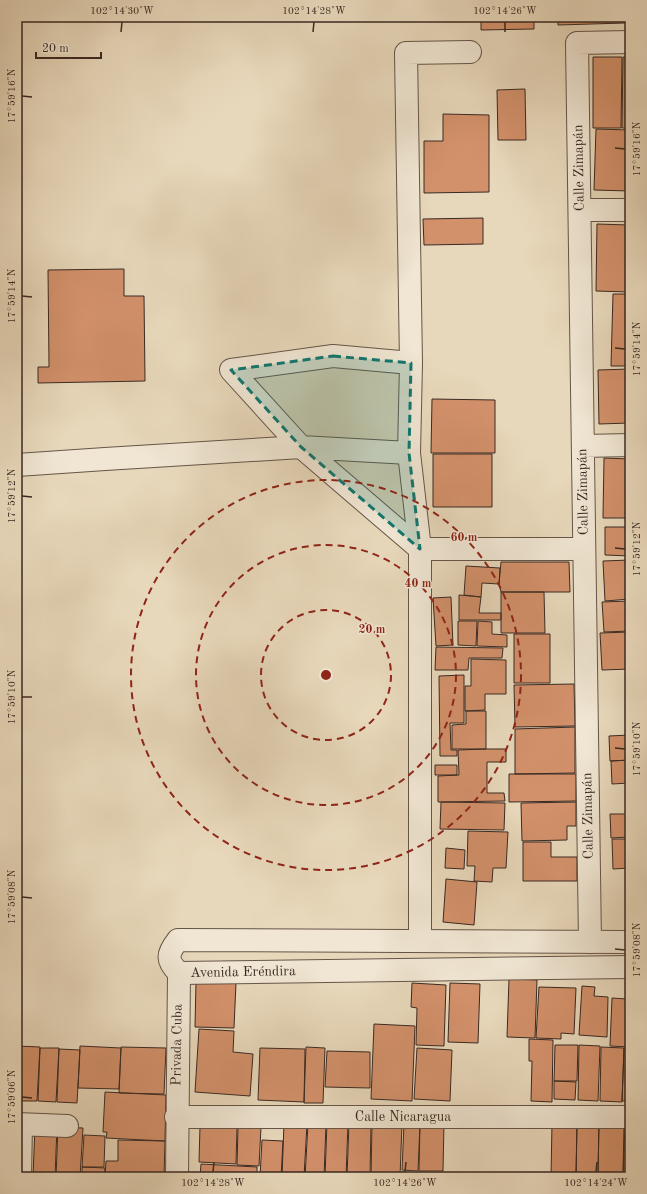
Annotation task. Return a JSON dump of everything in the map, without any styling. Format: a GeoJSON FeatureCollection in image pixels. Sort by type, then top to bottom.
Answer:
{"type":"FeatureCollection","features":[{"type":"Feature","properties":{"kind":"street","name":"Calle Zimapán"},"geometry":{"type":"LineString","coordinates":[[590,942],[577,43],[630,42]]}},
{"type":"Feature","properties":{"kind":"street"},"geometry":{"type":"LineString","coordinates":[[420,941],[420,549],[409,453],[411,363],[406,53],[470,52]]}},
{"type":"Feature","properties":{"kind":"street"},"geometry":{"type":"LineString","coordinates":[[580,210],[630,210]]}},
{"type":"Feature","properties":{"kind":"street"},"geometry":{"type":"LineString","coordinates":[[411,363],[332,356],[231,370],[301,447],[420,549],[584,549]]}},
{"type":"Feature","properties":{"kind":"street"},"geometry":{"type":"LineString","coordinates":[[583,446],[630,445]]}},
{"type":"Feature","properties":{"kind":"street"},"geometry":{"type":"LineString","coordinates":[[17,466],[301,447],[409,453]]}},
{"type":"Feature","properties":{"kind":"street","name":"Avenida Eréndira"},"geometry":{"type":"LineString","coordinates":[[630,942],[178,940],[170,950],[169,957],[171,965],[178,973],[630,967]]}},
{"type":"Feature","properties":{"kind":"street","name":"Privada Cuba"},"geometry":{"type":"LineString","coordinates":[[176,1177],[178,973]]}},
{"type":"Feature","properties":{"kind":"street","name":"Calle Nicaragua"},"geometry":{"type":"LineString","coordinates":[[176,1117],[630,1117]]}},
{"type":"Feature","properties":{"kind":"street"},"geometry":{"type":"LineString","coordinates":[[20,1177],[19,1124],[66,1126]]}},
{"type":"Feature","properties":{"kind":"highlighted area"},"geometry":{"type":"Polygon","coordinates":[[[333,356],[411,363],[409,453],[420,549],[301,447],[231,370],[333,356]]]}},
{"type":"Feature","properties":{"kind":"building"},"geometry":{"type":"Polygon","coordinates":[[[481,17],[534,17],[534,29],[481,30],[481,17]]]}},
{"type":"Feature","properties":{"kind":"building"},"geometry":{"type":"Polygon","coordinates":[[[558,17],[624,17],[625,23],[558,25],[558,17]]]}},
{"type":"Feature","properties":{"kind":"building"},"geometry":{"type":"Polygon","coordinates":[[[593,57],[622,57],[621,128],[593,128],[593,57]]]}},
{"type":"Feature","properties":{"kind":"building"},"geometry":{"type":"Polygon","coordinates":[[[623,57],[630,57],[630,128],[622,128],[623,57]]]}},
{"type":"Feature","properties":{"kind":"building"},"geometry":{"type":"Polygon","coordinates":[[[525,89],[526,140],[498,140],[497,90],[525,89]]]}},
{"type":"Feature","properties":{"kind":"building"},"geometry":{"type":"Polygon","coordinates":[[[443,114],[489,115],[489,192],[424,193],[424,141],[443,141],[443,114]]]}},
{"type":"Feature","properties":{"kind":"building"},"geometry":{"type":"Polygon","coordinates":[[[596,129],[630,130],[630,191],[594,190],[596,129]]]}},
{"type":"Feature","properties":{"kind":"building"},"geometry":{"type":"Polygon","coordinates":[[[483,218],[483,244],[424,245],[423,219],[483,218]]]}},
{"type":"Feature","properties":{"kind":"building"},"geometry":{"type":"Polygon","coordinates":[[[597,224],[629,225],[630,292],[596,291],[597,224]]]}},
{"type":"Feature","properties":{"kind":"building"},"geometry":{"type":"Polygon","coordinates":[[[124,269],[124,296],[144,296],[145,381],[38,383],[38,367],[49,367],[48,270],[124,269]]]}},
{"type":"Feature","properties":{"kind":"building"},"geometry":{"type":"Polygon","coordinates":[[[613,294],[630,294],[630,366],[611,366],[613,294]]]}},
{"type":"Feature","properties":{"kind":"building"},"geometry":{"type":"Polygon","coordinates":[[[630,369],[630,423],[599,424],[598,370],[630,369]]]}},
{"type":"Feature","properties":{"kind":"building"},"geometry":{"type":"Polygon","coordinates":[[[432,399],[495,400],[495,453],[431,453],[432,399]]]}},
{"type":"Feature","properties":{"kind":"building"},"geometry":{"type":"Polygon","coordinates":[[[433,454],[492,454],[492,507],[433,507],[433,454]]]}},
{"type":"Feature","properties":{"kind":"building"},"geometry":{"type":"Polygon","coordinates":[[[604,458],[630,459],[630,518],[603,518],[604,458]]]}},
{"type":"Feature","properties":{"kind":"building"},"geometry":{"type":"Polygon","coordinates":[[[605,527],[630,527],[630,556],[605,555],[605,527]]]}},
{"type":"Feature","properties":{"kind":"building"},"geometry":{"type":"Polygon","coordinates":[[[630,560],[630,599],[605,601],[603,561],[630,560]]]}},
{"type":"Feature","properties":{"kind":"building"},"geometry":{"type":"Polygon","coordinates":[[[501,562],[569,562],[570,592],[501,592],[499,584],[501,562]]]}},
{"type":"Feature","properties":{"kind":"building"},"geometry":{"type":"Polygon","coordinates":[[[466,566],[500,568],[499,584],[482,583],[481,597],[464,595],[466,566]]]}},
{"type":"Feature","properties":{"kind":"building"},"geometry":{"type":"Polygon","coordinates":[[[501,592],[544,592],[545,633],[501,633],[501,592]]]}},
{"type":"Feature","properties":{"kind":"building"},"geometry":{"type":"Polygon","coordinates":[[[459,595],[481,597],[479,613],[501,613],[501,620],[459,620],[459,595]]]}},
{"type":"Feature","properties":{"kind":"building"},"geometry":{"type":"Polygon","coordinates":[[[451,597],[453,645],[436,646],[433,598],[451,597]]]}},
{"type":"Feature","properties":{"kind":"building"},"geometry":{"type":"Polygon","coordinates":[[[630,601],[630,631],[604,632],[602,602],[630,601]]]}},
{"type":"Feature","properties":{"kind":"building"},"geometry":{"type":"Polygon","coordinates":[[[458,621],[477,621],[476,646],[458,645],[458,621]]]}},
{"type":"Feature","properties":{"kind":"building"},"geometry":{"type":"Polygon","coordinates":[[[478,621],[492,622],[492,634],[507,635],[507,647],[477,646],[478,621]]]}},
{"type":"Feature","properties":{"kind":"building"},"geometry":{"type":"Polygon","coordinates":[[[630,632],[630,669],[602,670],[600,633],[630,632]]]}},
{"type":"Feature","properties":{"kind":"building"},"geometry":{"type":"Polygon","coordinates":[[[514,634],[550,634],[550,683],[514,683],[514,634]]]}},
{"type":"Feature","properties":{"kind":"building"},"geometry":{"type":"Polygon","coordinates":[[[436,647],[503,648],[502,658],[469,658],[468,670],[435,670],[436,647]]]}},
{"type":"Feature","properties":{"kind":"building"},"geometry":{"type":"Polygon","coordinates":[[[471,659],[506,660],[506,694],[485,694],[485,710],[465,711],[465,686],[471,686],[471,659]]]}},
{"type":"Feature","properties":{"kind":"building"},"geometry":{"type":"Polygon","coordinates":[[[626,670],[630,670],[630,708],[628,708],[626,670]]]}},
{"type":"Feature","properties":{"kind":"building"},"geometry":{"type":"Polygon","coordinates":[[[464,675],[464,723],[450,723],[451,750],[457,750],[457,756],[440,756],[439,676],[464,675]]]}},
{"type":"Feature","properties":{"kind":"building"},"geometry":{"type":"Polygon","coordinates":[[[574,684],[575,726],[515,727],[514,685],[574,684]]]}},
{"type":"Feature","properties":{"kind":"building"},"geometry":{"type":"Polygon","coordinates":[[[466,711],[486,711],[486,749],[452,749],[452,725],[466,724],[466,711]]]}},
{"type":"Feature","properties":{"kind":"building"},"geometry":{"type":"Polygon","coordinates":[[[575,727],[575,773],[515,774],[515,729],[575,727]]]}},
{"type":"Feature","properties":{"kind":"building"},"geometry":{"type":"Polygon","coordinates":[[[630,735],[630,760],[610,761],[609,736],[630,735]]]}},
{"type":"Feature","properties":{"kind":"building"},"geometry":{"type":"Polygon","coordinates":[[[506,749],[506,762],[487,762],[487,793],[504,793],[505,801],[438,802],[438,776],[459,775],[458,750],[506,749]]]}},
{"type":"Feature","properties":{"kind":"building"},"geometry":{"type":"Polygon","coordinates":[[[630,760],[630,783],[612,784],[611,761],[630,760]]]}},
{"type":"Feature","properties":{"kind":"building"},"geometry":{"type":"Polygon","coordinates":[[[435,765],[457,765],[457,775],[435,775],[435,765]]]}},
{"type":"Feature","properties":{"kind":"building"},"geometry":{"type":"Polygon","coordinates":[[[509,774],[576,774],[576,801],[509,802],[509,774]]]}},
{"type":"Feature","properties":{"kind":"building"},"geometry":{"type":"Polygon","coordinates":[[[441,802],[505,803],[504,830],[440,829],[441,802]]]}},
{"type":"Feature","properties":{"kind":"building"},"geometry":{"type":"Polygon","coordinates":[[[576,802],[576,826],[567,826],[567,840],[522,841],[521,803],[576,802]]]}},
{"type":"Feature","properties":{"kind":"building"},"geometry":{"type":"Polygon","coordinates":[[[610,814],[630,814],[630,837],[611,838],[610,814]]]}},
{"type":"Feature","properties":{"kind":"building"},"geometry":{"type":"Polygon","coordinates":[[[468,831],[508,832],[506,868],[493,868],[492,882],[474,881],[475,866],[467,866],[468,831]]]}},
{"type":"Feature","properties":{"kind":"building"},"geometry":{"type":"Polygon","coordinates":[[[612,839],[630,839],[630,868],[613,869],[612,839]]]}},
{"type":"Feature","properties":{"kind":"building"},"geometry":{"type":"Polygon","coordinates":[[[523,842],[551,842],[551,857],[577,857],[577,881],[523,881],[523,842]]]}},
{"type":"Feature","properties":{"kind":"building"},"geometry":{"type":"Polygon","coordinates":[[[446,848],[465,850],[464,869],[445,868],[446,848]]]}},
{"type":"Feature","properties":{"kind":"building"},"geometry":{"type":"Polygon","coordinates":[[[446,879],[477,882],[474,925],[443,922],[446,879]]]}},
{"type":"Feature","properties":{"kind":"building"},"geometry":{"type":"Polygon","coordinates":[[[509,979],[537,980],[535,1038],[507,1037],[509,979]]]}},
{"type":"Feature","properties":{"kind":"building"},"geometry":{"type":"Polygon","coordinates":[[[196,982],[236,983],[234,1028],[195,1027],[196,982]]]}},
{"type":"Feature","properties":{"kind":"building"},"geometry":{"type":"Polygon","coordinates":[[[412,983],[446,985],[444,1046],[416,1045],[417,1008],[411,1007],[412,983]]]}},
{"type":"Feature","properties":{"kind":"building"},"geometry":{"type":"Polygon","coordinates":[[[450,983],[480,984],[478,1043],[448,1042],[450,983]]]}},
{"type":"Feature","properties":{"kind":"building"},"geometry":{"type":"Polygon","coordinates":[[[582,986],[595,987],[594,996],[608,997],[607,1037],[579,1035],[582,986]]]}},
{"type":"Feature","properties":{"kind":"building"},"geometry":{"type":"Polygon","coordinates":[[[539,987],[576,988],[574,1034],[561,1033],[561,1039],[536,1038],[539,987]]]}},
{"type":"Feature","properties":{"kind":"building"},"geometry":{"type":"Polygon","coordinates":[[[612,998],[627,999],[627,1008],[630,1008],[630,1047],[610,1046],[612,998]]]}},
{"type":"Feature","properties":{"kind":"building"},"geometry":{"type":"Polygon","coordinates":[[[374,1024],[415,1026],[412,1101],[371,1099],[374,1024]]]}},
{"type":"Feature","properties":{"kind":"building"},"geometry":{"type":"Polygon","coordinates":[[[199,1029],[234,1031],[233,1052],[253,1054],[250,1096],[195,1092],[199,1029]]]}},
{"type":"Feature","properties":{"kind":"building"},"geometry":{"type":"Polygon","coordinates":[[[529,1039],[553,1040],[552,1102],[531,1101],[532,1061],[529,1061],[529,1039]]]}},
{"type":"Feature","properties":{"kind":"building"},"geometry":{"type":"Polygon","coordinates":[[[555,1045],[578,1045],[577,1081],[554,1081],[555,1045]]]}},
{"type":"Feature","properties":{"kind":"building"},"geometry":{"type":"Polygon","coordinates":[[[579,1045],[600,1046],[598,1101],[578,1100],[579,1045]]]}},
{"type":"Feature","properties":{"kind":"building"},"geometry":{"type":"Polygon","coordinates":[[[17,1046],[40,1047],[37,1101],[17,1101],[17,1046]]]}},
{"type":"Feature","properties":{"kind":"building"},"geometry":{"type":"Polygon","coordinates":[[[80,1046],[121,1048],[119,1089],[78,1088],[80,1046]]]}},
{"type":"Feature","properties":{"kind":"building"},"geometry":{"type":"Polygon","coordinates":[[[121,1047],[166,1048],[164,1094],[119,1093],[121,1047]]]}},
{"type":"Feature","properties":{"kind":"building"},"geometry":{"type":"Polygon","coordinates":[[[306,1047],[325,1048],[323,1103],[304,1103],[306,1047]]]}},
{"type":"Feature","properties":{"kind":"building"},"geometry":{"type":"Polygon","coordinates":[[[601,1047],[624,1048],[622,1102],[600,1101],[601,1047]]]}},
{"type":"Feature","properties":{"kind":"building"},"geometry":{"type":"Polygon","coordinates":[[[40,1048],[59,1048],[56,1102],[38,1101],[40,1048]]]}},
{"type":"Feature","properties":{"kind":"building"},"geometry":{"type":"Polygon","coordinates":[[[260,1048],[305,1049],[304,1102],[258,1100],[260,1048]]]}},
{"type":"Feature","properties":{"kind":"building"},"geometry":{"type":"Polygon","coordinates":[[[417,1048],[452,1050],[450,1101],[414,1099],[417,1048]]]}},
{"type":"Feature","properties":{"kind":"building"},"geometry":{"type":"Polygon","coordinates":[[[624,1048],[630,1048],[630,1101],[622,1101],[624,1048]]]}},
{"type":"Feature","properties":{"kind":"building"},"geometry":{"type":"Polygon","coordinates":[[[59,1049],[80,1050],[77,1103],[57,1102],[59,1049]]]}},
{"type":"Feature","properties":{"kind":"building"},"geometry":{"type":"Polygon","coordinates":[[[327,1051],[370,1052],[370,1088],[325,1087],[327,1051]]]}},
{"type":"Feature","properties":{"kind":"building"},"geometry":{"type":"Polygon","coordinates":[[[554,1081],[576,1082],[575,1100],[554,1099],[554,1081]]]}},
{"type":"Feature","properties":{"kind":"building"},"geometry":{"type":"Polygon","coordinates":[[[105,1092],[166,1095],[165,1141],[106,1138],[107,1132],[103,1132],[105,1092]]]}},
{"type":"Feature","properties":{"kind":"building"},"geometry":{"type":"Polygon","coordinates":[[[327,1122],[348,1123],[346,1177],[325,1177],[327,1122]]]}},
{"type":"Feature","properties":{"kind":"building"},"geometry":{"type":"Polygon","coordinates":[[[284,1123],[307,1124],[304,1177],[282,1177],[284,1123]]]}},
{"type":"Feature","properties":{"kind":"building"},"geometry":{"type":"Polygon","coordinates":[[[349,1123],[371,1124],[370,1177],[347,1177],[349,1123]]]}},
{"type":"Feature","properties":{"kind":"building"},"geometry":{"type":"Polygon","coordinates":[[[372,1123],[402,1124],[400,1177],[371,1177],[372,1123]]]}},
{"type":"Feature","properties":{"kind":"building"},"geometry":{"type":"Polygon","coordinates":[[[420,1123],[444,1123],[443,1171],[419,1171],[420,1123]]]}},
{"type":"Feature","properties":{"kind":"building"},"geometry":{"type":"Polygon","coordinates":[[[552,1123],[577,1123],[576,1177],[551,1177],[552,1123]]]}},
{"type":"Feature","properties":{"kind":"building"},"geometry":{"type":"Polygon","coordinates":[[[577,1123],[599,1123],[598,1175],[576,1174],[577,1123]]]}},
{"type":"Feature","properties":{"kind":"building"},"geometry":{"type":"Polygon","coordinates":[[[599,1123],[624,1124],[623,1175],[598,1175],[599,1123]]]}},
{"type":"Feature","properties":{"kind":"building"},"geometry":{"type":"Polygon","coordinates":[[[308,1124],[326,1124],[324,1177],[305,1177],[308,1124]]]}},
{"type":"Feature","properties":{"kind":"building"},"geometry":{"type":"Polygon","coordinates":[[[404,1124],[420,1124],[418,1171],[402,1170],[404,1124]]]}},
{"type":"Feature","properties":{"kind":"building"},"geometry":{"type":"Polygon","coordinates":[[[625,1124],[630,1124],[630,1174],[623,1174],[625,1124]]]}},
{"type":"Feature","properties":{"kind":"building"},"geometry":{"type":"Polygon","coordinates":[[[35,1126],[57,1127],[55,1177],[33,1177],[35,1126]]]}},
{"type":"Feature","properties":{"kind":"building"},"geometry":{"type":"Polygon","coordinates":[[[200,1126],[237,1128],[236,1164],[199,1162],[200,1126]]]}},
{"type":"Feature","properties":{"kind":"building"},"geometry":{"type":"Polygon","coordinates":[[[58,1127],[83,1128],[80,1177],[56,1177],[58,1127]]]}},
{"type":"Feature","properties":{"kind":"building"},"geometry":{"type":"Polygon","coordinates":[[[238,1127],[261,1127],[259,1166],[237,1165],[238,1127]]]}},
{"type":"Feature","properties":{"kind":"building"},"geometry":{"type":"Polygon","coordinates":[[[84,1135],[105,1136],[104,1167],[82,1167],[84,1135]]]}},
{"type":"Feature","properties":{"kind":"building"},"geometry":{"type":"Polygon","coordinates":[[[118,1140],[165,1141],[164,1177],[105,1177],[106,1161],[118,1161],[118,1140]]]}},
{"type":"Feature","properties":{"kind":"building"},"geometry":{"type":"Polygon","coordinates":[[[262,1140],[283,1141],[281,1177],[260,1177],[262,1140]]]}},
{"type":"Feature","properties":{"kind":"building"},"geometry":{"type":"Polygon","coordinates":[[[201,1164],[257,1167],[257,1177],[200,1177],[201,1164]]]}},
{"type":"Feature","properties":{"kind":"building"},"geometry":{"type":"Polygon","coordinates":[[[82,1167],[105,1168],[104,1177],[82,1177],[82,1167]]]}},
{"type":"Feature","properties":{"kind":"building"},"geometry":{"type":"Polygon","coordinates":[[[401,1172],[419,1173],[419,1177],[401,1177],[401,1172]]]}},
{"type":"Feature","properties":{"kind":"building"},"geometry":{"type":"Polygon","coordinates":[[[419,1173],[441,1173],[441,1177],[419,1177],[419,1173]]]}},
{"type":"Feature","properties":{"kind":"building"},"geometry":{"type":"Polygon","coordinates":[[[444,1173],[469,1174],[469,1177],[443,1177],[444,1173]]]}},
{"type":"Feature","properties":{"kind":"building"},"geometry":{"type":"Polygon","coordinates":[[[469,1173],[488,1174],[487,1177],[469,1177],[469,1173]]]}},
{"type":"Feature","properties":{"kind":"building"},"geometry":{"type":"Polygon","coordinates":[[[579,1175],[601,1175],[601,1177],[579,1177],[579,1175]]]}},
{"type":"Feature","properties":{"kind":"building"},"geometry":{"type":"Polygon","coordinates":[[[602,1175],[623,1176],[623,1177],[602,1177],[602,1175]]]}}]}
